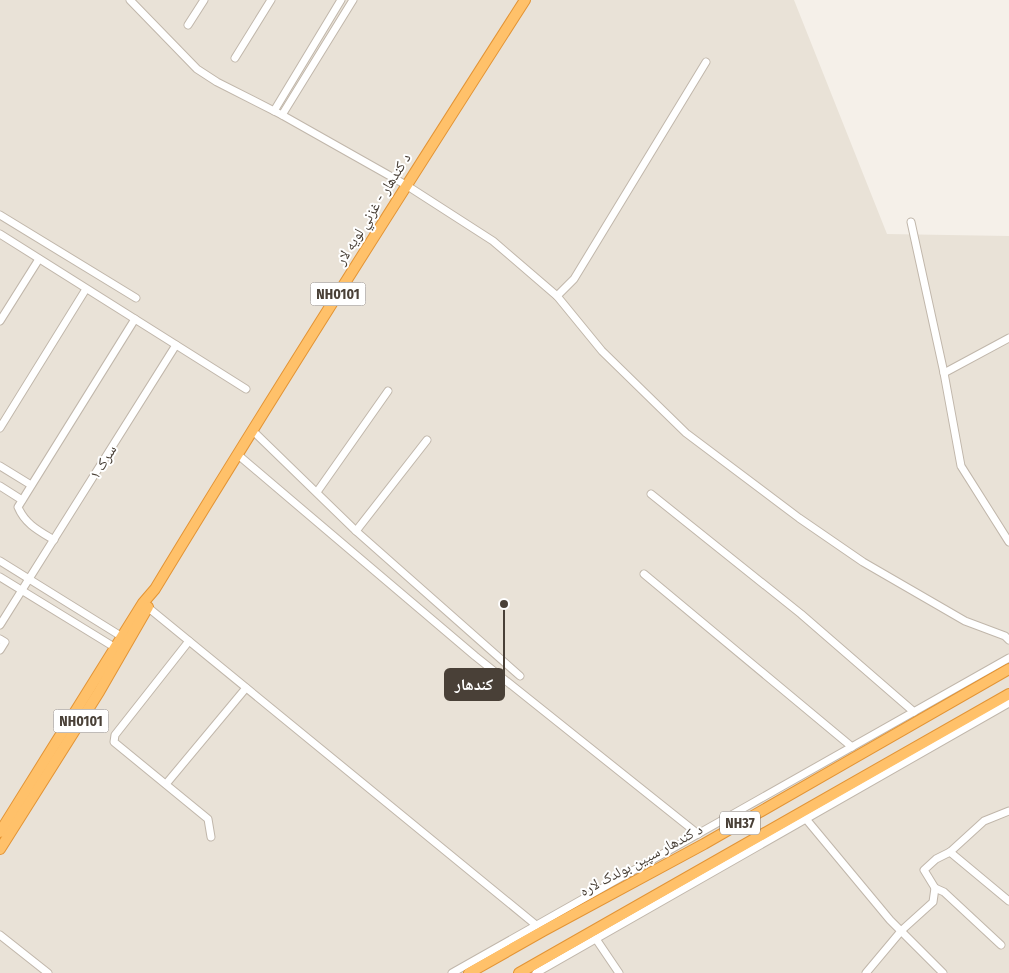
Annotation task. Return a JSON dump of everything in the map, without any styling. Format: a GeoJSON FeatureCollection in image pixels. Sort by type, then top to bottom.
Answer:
{"type":"FeatureCollection","features":[{"type":"Feature","properties":{"kind":"highway","name":"د کندهار - غزني لويه لار"},"geometry":{"type":"LineString","coordinates":[[0,832],[119,650],[237,454],[525,0]]}},
{"type":"Feature","properties":{"kind":"highway","name":"د کندهار - غزني لويه لار"},"geometry":{"type":"LineString","coordinates":[[0,848],[99,692],[119,650]]}},
{"type":"Feature","properties":{"kind":"highway","name":"د کندهار سپین بولدک لاره"},"geometry":{"type":"LineString","coordinates":[[470,973],[543,931],[713,839],[1009,669]]}},
{"type":"Feature","properties":{"kind":"highway","name":"NH37"},"geometry":{"type":"LineString","coordinates":[[519,973],[1009,694]]}},
{"type":"Feature","properties":{"kind":"street"},"geometry":{"type":"LineString","coordinates":[[130,0],[197,69],[217,82],[282,115],[406,185],[493,240],[557,296],[602,351],[686,433],[799,518],[863,562],[966,621],[1005,636],[1009,640]]}},
{"type":"Feature","properties":{"kind":"street"},"geometry":{"type":"LineString","coordinates":[[188,25],[204,0]]}},
{"type":"Feature","properties":{"kind":"street"},"geometry":{"type":"LineString","coordinates":[[235,58],[271,0]]}},
{"type":"Feature","properties":{"kind":"street"},"geometry":{"type":"LineString","coordinates":[[274,111],[341,0]]}},
{"type":"Feature","properties":{"kind":"street"},"geometry":{"type":"LineString","coordinates":[[282,115],[353,0]]}},
{"type":"Feature","properties":{"kind":"street"},"geometry":{"type":"LineString","coordinates":[[557,296],[574,279],[706,62]]}},
{"type":"Feature","properties":{"kind":"street"},"geometry":{"type":"LineString","coordinates":[[0,215],[136,298]]}},
{"type":"Feature","properties":{"kind":"street"},"geometry":{"type":"LineString","coordinates":[[911,222],[944,373],[961,466],[1009,542]]}},
{"type":"Feature","properties":{"kind":"street"},"geometry":{"type":"LineString","coordinates":[[0,234],[246,389]]}},
{"type":"Feature","properties":{"kind":"street"},"geometry":{"type":"LineString","coordinates":[[0,321],[39,258]]}},
{"type":"Feature","properties":{"kind":"street"},"geometry":{"type":"LineString","coordinates":[[0,428],[86,288]]}},
{"type":"Feature","properties":{"kind":"street"},"geometry":{"type":"LineString","coordinates":[[54,540],[28,524],[18,507],[135,319]]}},
{"type":"Feature","properties":{"kind":"street"},"geometry":{"type":"LineString","coordinates":[[944,373],[1009,338]]}},
{"type":"Feature","properties":{"kind":"street","name":"سرک ۱"},"geometry":{"type":"LineString","coordinates":[[0,625],[176,345]]}},
{"type":"Feature","properties":{"kind":"street"},"geometry":{"type":"LineString","coordinates":[[316,492],[388,391]]}},
{"type":"Feature","properties":{"kind":"street"},"geometry":{"type":"LineString","coordinates":[[252,430],[356,531],[520,676]]}},
{"type":"Feature","properties":{"kind":"street"},"geometry":{"type":"LineString","coordinates":[[356,531],[427,440]]}},
{"type":"Feature","properties":{"kind":"street"},"geometry":{"type":"LineString","coordinates":[[237,454],[475,656],[698,834]]}},
{"type":"Feature","properties":{"kind":"street"},"geometry":{"type":"LineString","coordinates":[[0,466],[31,486]]}},
{"type":"Feature","properties":{"kind":"street"},"geometry":{"type":"LineString","coordinates":[[0,486],[22,500]]}},
{"type":"Feature","properties":{"kind":"street"},"geometry":{"type":"LineString","coordinates":[[651,494],[801,614],[914,712]]}},
{"type":"Feature","properties":{"kind":"street"},"geometry":{"type":"LineString","coordinates":[[0,561],[126,638]]}},
{"type":"Feature","properties":{"kind":"street"},"geometry":{"type":"LineString","coordinates":[[644,574],[852,747]]}},
{"type":"Feature","properties":{"kind":"street"},"geometry":{"type":"LineString","coordinates":[[0,577],[119,650]]}},
{"type":"Feature","properties":{"kind":"street"},"geometry":{"type":"LineString","coordinates":[[146,605],[536,925]]}},
{"type":"Feature","properties":{"kind":"street"},"geometry":{"type":"LineString","coordinates":[[0,639],[5,642],[0,650]]}},
{"type":"Feature","properties":{"kind":"street"},"geometry":{"type":"LineString","coordinates":[[189,641],[114,735],[114,742],[208,818],[211,837]]}},
{"type":"Feature","properties":{"kind":"street"},"geometry":{"type":"LineString","coordinates":[[452,973],[1009,658]]}},
{"type":"Feature","properties":{"kind":"street"},"geometry":{"type":"LineString","coordinates":[[166,784],[246,688]]}},
{"type":"Feature","properties":{"kind":"street"},"geometry":{"type":"LineString","coordinates":[[536,973],[1009,703]]}},
{"type":"Feature","properties":{"kind":"street"},"geometry":{"type":"LineString","coordinates":[[1001,945],[944,892],[935,888],[924,870],[936,859],[950,852],[984,820],[1009,811]]}},
{"type":"Feature","properties":{"kind":"street"},"geometry":{"type":"LineString","coordinates":[[806,819],[890,920],[943,973]]}},
{"type":"Feature","properties":{"kind":"street"},"geometry":{"type":"LineString","coordinates":[[950,852],[1009,901]]}},
{"type":"Feature","properties":{"kind":"street"},"geometry":{"type":"LineString","coordinates":[[866,973],[902,930],[933,902],[935,888]]}},
{"type":"Feature","properties":{"kind":"street"},"geometry":{"type":"LineString","coordinates":[[0,935],[48,973]]}},
{"type":"Feature","properties":{"kind":"street"},"geometry":{"type":"LineString","coordinates":[[596,939],[619,973]]}},
{"type":"Feature","properties":{"kind":"shaded area"},"geometry":{"type":"Polygon","coordinates":[[[0,0],[794,0],[887,234],[1009,236],[1009,973],[0,973],[0,0]]]}},
{"type":"Feature","properties":{"kind":"place","name":"کندهار"},"geometry":{"type":"Point","coordinates":[504,604]}}]}
